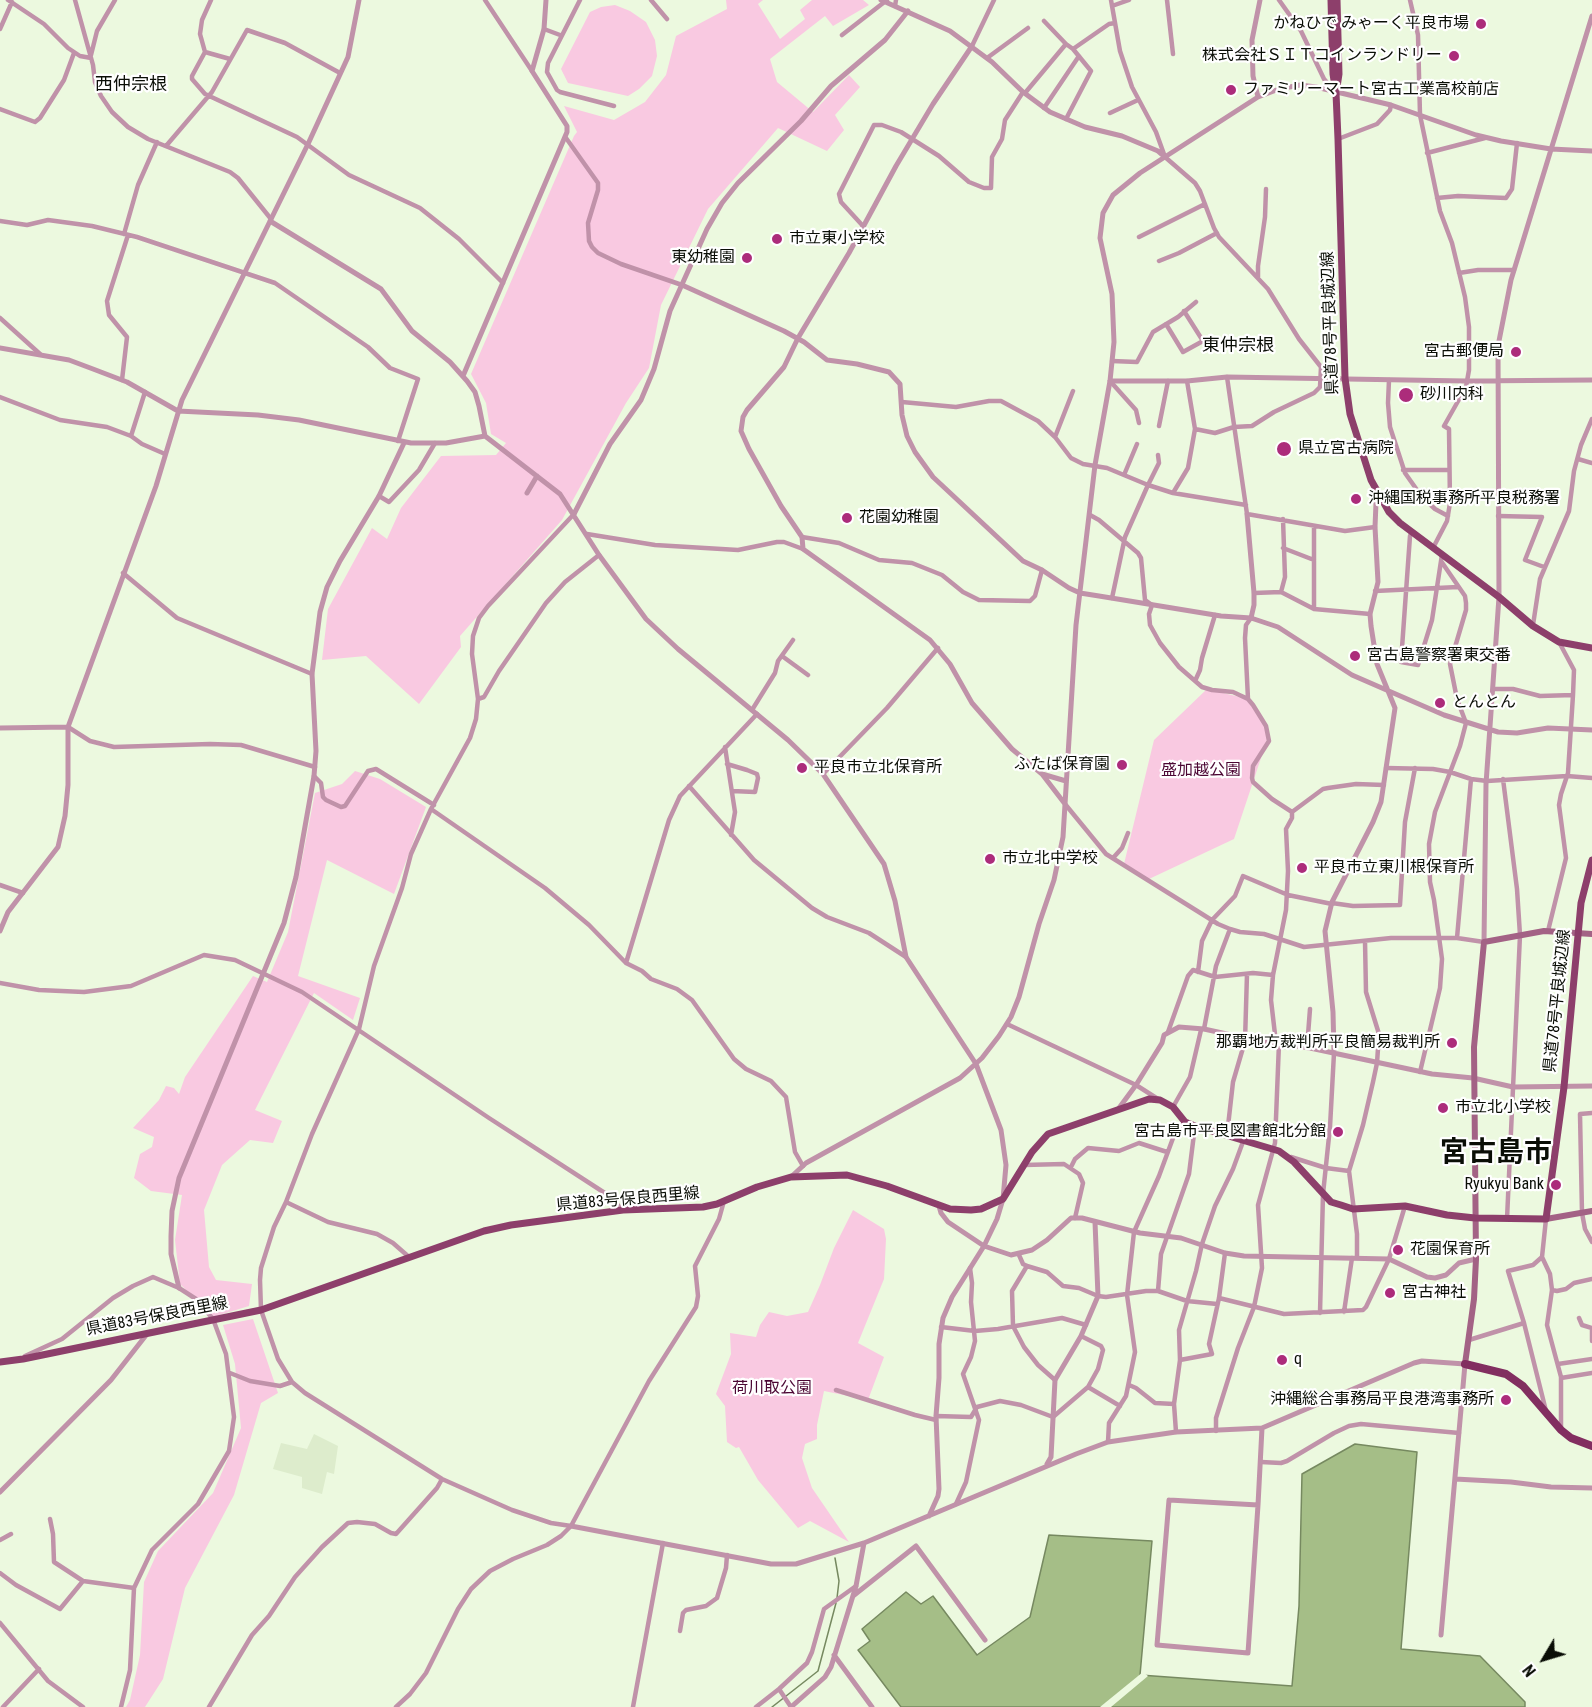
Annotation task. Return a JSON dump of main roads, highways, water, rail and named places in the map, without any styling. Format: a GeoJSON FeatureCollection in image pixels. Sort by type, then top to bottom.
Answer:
{"type":"FeatureCollection","features":[{"type":"Feature","properties":{"kind":"highway"},"geometry":{"type":"LineString","coordinates":[[1465,1364],[1506,1374],[1523,1386],[1561,1430],[1571,1438],[1592,1446]]}},
{"type":"Feature","properties":{"kind":"main road","name":"県道78号平良城辺線"},"geometry":{"type":"LineString","coordinates":[[1330,0],[1338,139],[1345,378],[1354,430],[1371,480],[1389,512],[1442,558],[1499,597],[1533,626],[1559,642],[1592,648]]}},
{"type":"Feature","properties":{"kind":"main road","name":"県道78号平良城辺線"},"geometry":{"type":"LineString","coordinates":[[1336,93],[1339,74],[1337,0]]}},
{"type":"Feature","properties":{"kind":"main road","name":"県道78号平良城辺線"},"geometry":{"type":"LineString","coordinates":[[1546,1219],[1564,1087],[1581,903],[1592,860]]}},
{"type":"Feature","properties":{"kind":"main road"},"geometry":{"type":"LineString","coordinates":[[1465,1364],[1474,1299],[1476,1259],[1473,1078],[1484,942],[1548,931],[1592,934]]}},
{"type":"Feature","properties":{"kind":"main road","name":"県道83号保良西里線"},"geometry":{"type":"LineString","coordinates":[[0,1362],[261,1310],[484,1231],[511,1225],[623,1210],[703,1207],[724,1202],[764,1185],[791,1177],[835,1175],[861,1178],[939,1206],[971,1210],[990,1206],[1003,1199],[1032,1152],[1048,1134],[1149,1099],[1160,1100],[1173,1107],[1185,1122],[1244,1139],[1286,1155],[1331,1202],[1353,1209],[1405,1206],[1475,1218]]}},
{"type":"Feature","properties":{"kind":"main road"},"geometry":{"type":"LineString","coordinates":[[1475,1218],[1546,1219],[1592,1211]]}},
{"type":"Feature","properties":{"kind":"waterway"},"geometry":{"type":"LineString","coordinates":[[835,1558],[839,1581],[837,1598]]}},
{"type":"Feature","properties":{"kind":"waterway"},"geometry":{"type":"LineString","coordinates":[[772,1707],[818,1671],[836,1603]]}},
{"type":"Feature","properties":{"kind":"place","name":"かねひで みゃーく平良市場"},"geometry":{"type":"Point","coordinates":[1481,24]}},
{"type":"Feature","properties":{"kind":"place","name":"株式会社ＳＩＴコインランドリー"},"geometry":{"type":"Point","coordinates":[1454,56]}},
{"type":"Feature","properties":{"kind":"place","name":"ファミリーマート宮古工業高校前店"},"geometry":{"type":"Point","coordinates":[1231,90]}},
{"type":"Feature","properties":{"kind":"place","name":"市立東小学校"},"geometry":{"type":"Point","coordinates":[777,239]}},
{"type":"Feature","properties":{"kind":"place","name":"東幼稚園"},"geometry":{"type":"Point","coordinates":[747,258]}},
{"type":"Feature","properties":{"kind":"place","name":"宮古郵便局"},"geometry":{"type":"Point","coordinates":[1516,352]}},
{"type":"Feature","properties":{"kind":"place","name":"砂川内科"},"geometry":{"type":"Point","coordinates":[1406,395]}},
{"type":"Feature","properties":{"kind":"place","name":"県立宮古病院"},"geometry":{"type":"Point","coordinates":[1284,449]}},
{"type":"Feature","properties":{"kind":"place","name":"沖縄国税事務所平良税務署"},"geometry":{"type":"Point","coordinates":[1356,499]}},
{"type":"Feature","properties":{"kind":"place","name":"花園幼稚園"},"geometry":{"type":"Point","coordinates":[847,518]}},
{"type":"Feature","properties":{"kind":"place","name":"宮古島警察署東交番"},"geometry":{"type":"Point","coordinates":[1355,656]}},
{"type":"Feature","properties":{"kind":"place","name":"とんとん"},"geometry":{"type":"Point","coordinates":[1440,703]}},
{"type":"Feature","properties":{"kind":"place","name":"ふたば保育園"},"geometry":{"type":"Point","coordinates":[1122,765]}},
{"type":"Feature","properties":{"kind":"place","name":"平良市立北保育所"},"geometry":{"type":"Point","coordinates":[802,768]}},
{"type":"Feature","properties":{"kind":"place","name":"市立北中学校"},"geometry":{"type":"Point","coordinates":[990,859]}},
{"type":"Feature","properties":{"kind":"place","name":"平良市立東川根保育所"},"geometry":{"type":"Point","coordinates":[1302,868]}},
{"type":"Feature","properties":{"kind":"place","name":"那覇地方裁判所平良簡易裁判所"},"geometry":{"type":"Point","coordinates":[1452,1043]}},
{"type":"Feature","properties":{"kind":"place","name":"市立北小学校"},"geometry":{"type":"Point","coordinates":[1443,1108]}},
{"type":"Feature","properties":{"kind":"place","name":"宮古島市平良図書館北分館"},"geometry":{"type":"Point","coordinates":[1338,1132]}},
{"type":"Feature","properties":{"kind":"place","name":"Ryukyu Bank"},"geometry":{"type":"Point","coordinates":[1556,1185]}},
{"type":"Feature","properties":{"kind":"place","name":"花園保育所"},"geometry":{"type":"Point","coordinates":[1398,1250]}},
{"type":"Feature","properties":{"kind":"place","name":"宮古神社"},"geometry":{"type":"Point","coordinates":[1390,1293]}},
{"type":"Feature","properties":{"kind":"place","name":"q"},"geometry":{"type":"Point","coordinates":[1282,1360]}},
{"type":"Feature","properties":{"kind":"place","name":"沖縄総合事務局平良港湾事務所"},"geometry":{"type":"Point","coordinates":[1506,1400]}},
{"type":"Feature","properties":{"kind":"district","name":"西仲宗根"},"geometry":{"type":"Point","coordinates":[131,85]}},
{"type":"Feature","properties":{"kind":"district","name":"東仲宗根"},"geometry":{"type":"Point","coordinates":[1238,346]}},
{"type":"Feature","properties":{"kind":"district","name":"宮古島市"},"geometry":{"type":"Point","coordinates":[1496,1154]}},
{"type":"Feature","properties":{"kind":"park label","name":"盛加越公園"},"geometry":{"type":"Point","coordinates":[1201,771]}},
{"type":"Feature","properties":{"kind":"park label","name":"荷川取公園"},"geometry":{"type":"Point","coordinates":[772,1389]}}]}
